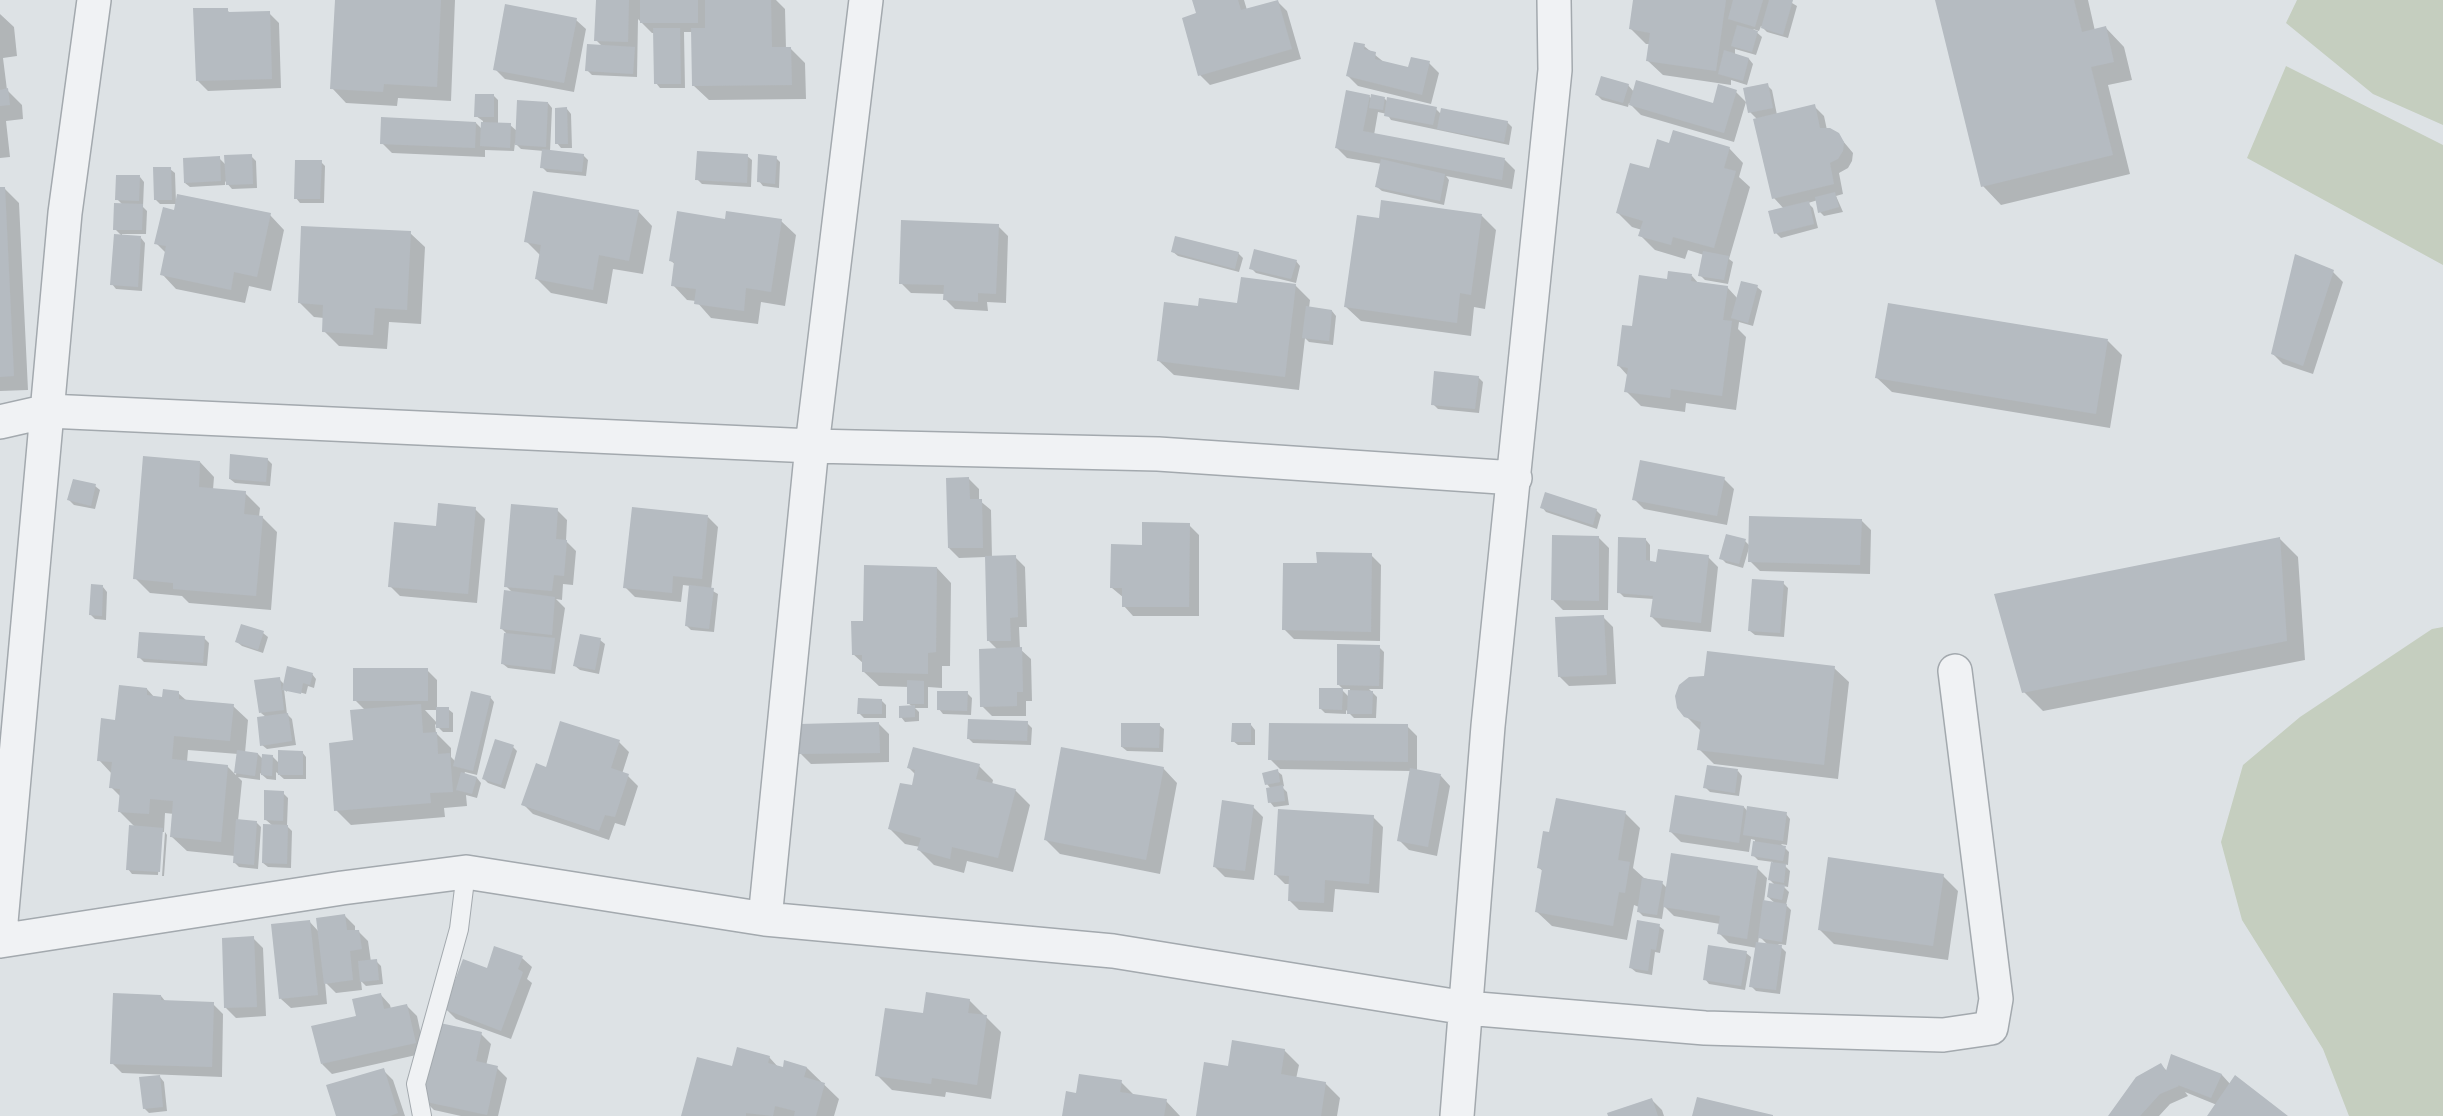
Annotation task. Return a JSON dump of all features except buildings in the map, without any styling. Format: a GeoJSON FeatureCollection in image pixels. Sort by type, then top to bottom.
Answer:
{"type":"FeatureCollection","features":[{"type":"Feature","properties":{"kind":"street"},"geometry":{"type":"LineString","coordinates":[[0,933],[65,213],[94,0]]}},
{"type":"Feature","properties":{"kind":"street"},"geometry":{"type":"LineString","coordinates":[[765,919],[812,446],[866,0]]}},
{"type":"Feature","properties":{"kind":"street"},"geometry":{"type":"LineString","coordinates":[[1457,1116],[1488,726],[1555,70],[1554,0]]}},
{"type":"Feature","properties":{"kind":"street"},"geometry":{"type":"LineString","coordinates":[[0,422],[48,411],[812,446],[1158,454],[1515,478]]}},
{"type":"Feature","properties":{"kind":"street"},"geometry":{"type":"LineString","coordinates":[[0,941],[342,888],[466,872],[765,919],[1114,951],[1466,1008],[1706,1028],[1943,1035],[1991,1028],[1996,999],[1955,671]]}},
{"type":"Feature","properties":{"kind":"lane"},"geometry":{"type":"LineString","coordinates":[[422,1116],[416,1084],[459,929],[466,872]]}},
{"type":"Feature","properties":{"kind":"green space"},"geometry":{"type":"Polygon","coordinates":[[[2297,0],[2443,0],[2443,125],[2373,94],[2286,23],[2297,0]]]}},
{"type":"Feature","properties":{"kind":"green space"},"geometry":{"type":"Polygon","coordinates":[[[2286,66],[2443,145],[2443,265],[2247,158],[2286,66]]]}},
{"type":"Feature","properties":{"kind":"green space"},"geometry":{"type":"Polygon","coordinates":[[[2443,627],[2443,1116],[2349,1116],[2323,1049],[2242,920],[2221,842],[2243,765],[2300,717],[2432,629],[2443,627]]]}}]}
